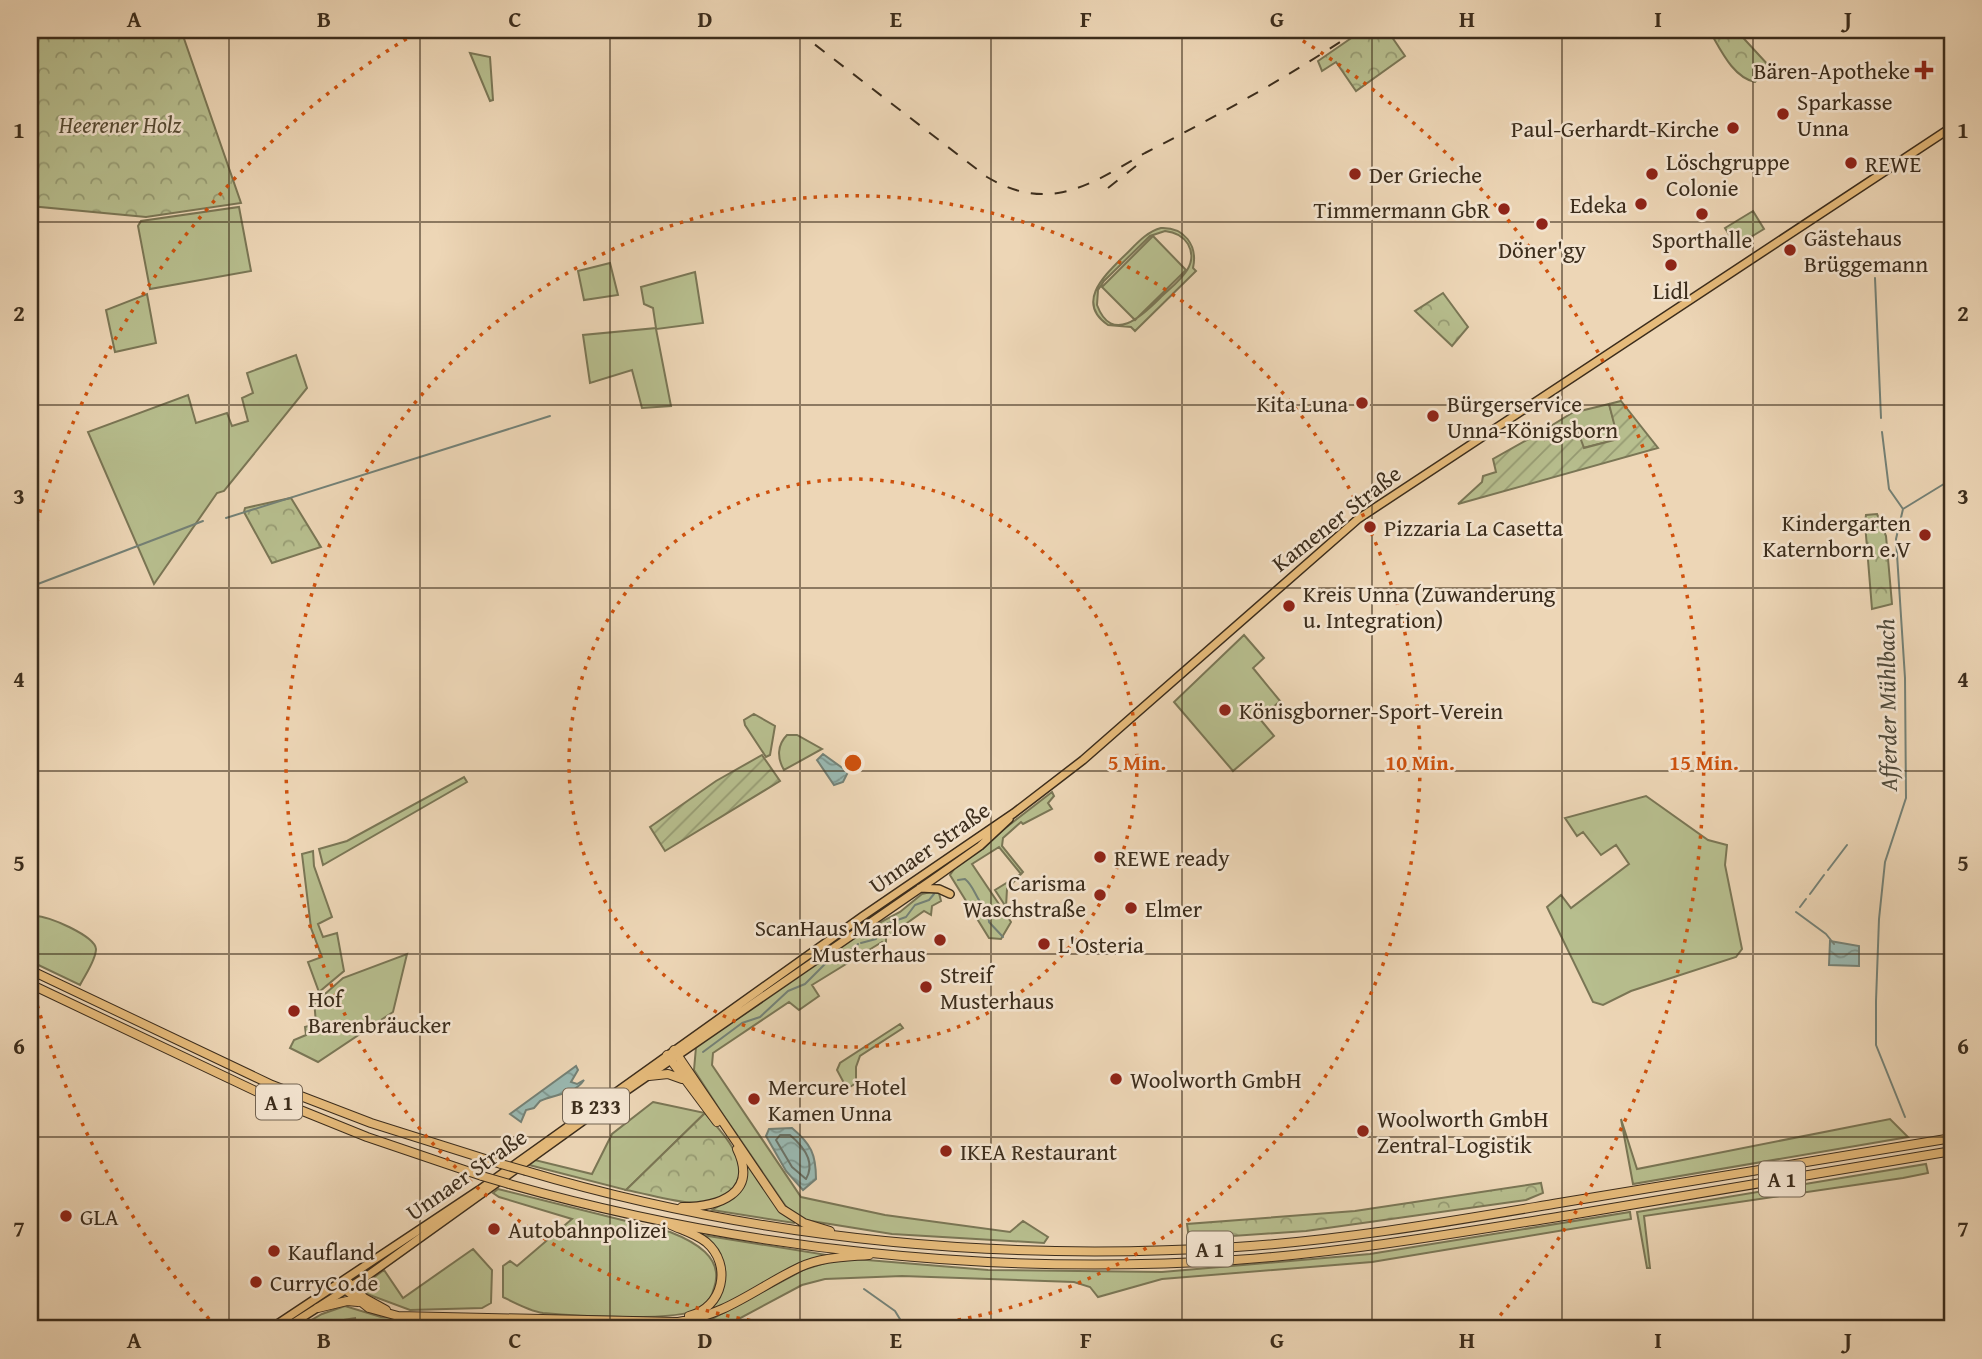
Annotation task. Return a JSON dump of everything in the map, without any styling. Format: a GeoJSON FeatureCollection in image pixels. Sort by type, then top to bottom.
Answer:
{"type":"FeatureCollection","features":[{"type":"Feature","properties":{"kind":"highway","name":"A 1"},"geometry":{"type":"LineString","coordinates":[[30,970],[272,1085],[396,1132],[500,1164],[662,1207],[849,1238],[1039,1251],[1111,1252],[1237,1247],[1380,1232],[1952,1138]]}},
{"type":"Feature","properties":{"kind":"highway","name":"A 1"},"geometry":{"type":"LineString","coordinates":[[30,984],[201,1067],[315,1117],[482,1176],[659,1219],[751,1236],[889,1254],[1041,1263],[1236,1259],[1382,1245],[1952,1151]]}},
{"type":"Feature","properties":{"kind":"highway"},"geometry":{"type":"LineString","coordinates":[[662,1207],[709,1207],[729,1199],[741,1183],[743,1171],[738,1150],[687,1082],[673,1056]]}},
{"type":"Feature","properties":{"kind":"highway"},"geometry":{"type":"LineString","coordinates":[[673,1056],[782,1209],[804,1223],[849,1238]]}},
{"type":"Feature","properties":{"kind":"highway"},"geometry":{"type":"LineString","coordinates":[[649,1076],[668,1074],[687,1082]]}},
{"type":"Feature","properties":{"kind":"highway"},"geometry":{"type":"LineString","coordinates":[[345,1286],[377,1306],[401,1313],[495,1312],[670,1319],[700,1313],[715,1300],[719,1290],[722,1280],[718,1258],[705,1242],[659,1219]]}},
{"type":"Feature","properties":{"kind":"highway"},"geometry":{"type":"LineString","coordinates":[[318,1308],[347,1301],[398,1316],[678,1322],[722,1312],[801,1267],[828,1258],[889,1254]]}},
{"type":"Feature","properties":{"kind":"highway"},"geometry":{"type":"LineString","coordinates":[[345,1286],[358,1303]]}},
{"type":"Feature","properties":{"kind":"main road","name":"Kamener Straße"},"geometry":{"type":"LineString","coordinates":[[1014,813],[1083,760],[1358,519],[1952,127]]}},
{"type":"Feature","properties":{"kind":"main road","name":"Unnaer Straße"},"geometry":{"type":"LineString","coordinates":[[284,1329],[318,1308],[345,1286],[1000,829],[1014,813]]}},
{"type":"Feature","properties":{"kind":"main road","name":"Unnaer Straße"},"geometry":{"type":"LineString","coordinates":[[270,1329],[345,1286],[649,1076],[673,1056],[919,888],[939,870]]}},
{"type":"Feature","properties":{"kind":"main road"},"geometry":{"type":"LineString","coordinates":[[919,888],[933,888],[950,894]]}},
{"type":"Feature","properties":{"kind":"green space","name":"Heerener Holz"},"geometry":{"type":"Polygon","coordinates":[[[30,30],[181,30],[241,203],[146,217],[30,206],[30,30]]]}},
{"type":"Feature","properties":{"kind":"green space"},"geometry":{"type":"Polygon","coordinates":[[[1363,30],[1387,30],[1405,56],[1356,91],[1336,62],[1322,71],[1318,61],[1363,30]]]}},
{"type":"Feature","properties":{"kind":"green space"},"geometry":{"type":"Polygon","coordinates":[[[1709,30],[1736,30],[1770,67],[1755,82],[1747,79],[1733,68],[1709,30]]]}},
{"type":"Feature","properties":{"kind":"green space"},"geometry":{"type":"Polygon","coordinates":[[[470,53],[490,57],[493,100],[490,101],[470,53]]]}},
{"type":"Feature","properties":{"kind":"green space"},"geometry":{"type":"Polygon","coordinates":[[[239,207],[251,271],[150,289],[138,226],[141,221],[239,207]]]}},
{"type":"Feature","properties":{"kind":"green space"},"geometry":{"type":"Polygon","coordinates":[[[1753,211],[1764,229],[1736,246],[1725,228],[1753,211]]]}},
{"type":"Feature","properties":{"kind":"green space"},"geometry":{"type":"Polygon","coordinates":[[[1161,228],[1169,228],[1188,239],[1193,252],[1193,268],[1196,271],[1135,331],[1131,327],[1108,325],[1094,308],[1096,290],[1115,265],[1140,240],[1161,228]],[[1165,231],[1150,236],[1098,290],[1097,305],[1103,317],[1111,323],[1119,325],[1136,319],[1189,268],[1191,252],[1188,244],[1175,233],[1165,231]]]}},
{"type":"Feature","properties":{"kind":"green space"},"geometry":{"type":"Polygon","coordinates":[[[1153,236],[1186,270],[1135,320],[1102,287],[1153,236]]]}},
{"type":"Feature","properties":{"kind":"green space"},"geometry":{"type":"Polygon","coordinates":[[[610,263],[618,295],[584,300],[578,271],[610,263]]]}},
{"type":"Feature","properties":{"kind":"green space"},"geometry":{"type":"Polygon","coordinates":[[[695,272],[703,323],[656,329],[671,406],[642,408],[632,370],[590,383],[583,335],[656,328],[653,308],[644,304],[641,287],[695,272]]]}},
{"type":"Feature","properties":{"kind":"green space"},"geometry":{"type":"Polygon","coordinates":[[[1443,293],[1468,327],[1452,346],[1415,311],[1443,293]]]}},
{"type":"Feature","properties":{"kind":"green space"},"geometry":{"type":"Polygon","coordinates":[[[147,294],[156,343],[115,352],[106,310],[147,294]]]}},
{"type":"Feature","properties":{"kind":"green space"},"geometry":{"type":"Polygon","coordinates":[[[296,355],[307,388],[224,491],[217,493],[154,584],[88,432],[188,395],[196,423],[227,413],[232,426],[248,421],[242,398],[253,393],[247,373],[296,355]]]}},
{"type":"Feature","properties":{"kind":"green space"},"geometry":{"type":"Polygon","coordinates":[[[1621,401],[1658,448],[1458,504],[1482,482],[1483,476],[1496,472],[1493,459],[1541,432],[1545,440],[1562,435],[1561,431],[1576,426],[1584,448],[1618,439],[1609,404],[1621,401]]]}},
{"type":"Feature","properties":{"kind":"green space"},"geometry":{"type":"Polygon","coordinates":[[[1609,404],[1619,439],[1583,448],[1563,435],[1545,440],[1541,432],[1572,413],[1609,404]]]}},
{"type":"Feature","properties":{"kind":"green space"},"geometry":{"type":"Polygon","coordinates":[[[291,498],[321,547],[272,563],[244,512],[245,508],[291,498]]]}},
{"type":"Feature","properties":{"kind":"green space"},"geometry":{"type":"Polygon","coordinates":[[[1877,514],[1886,536],[1892,604],[1872,609],[1865,523],[1866,515],[1877,514]]]}},
{"type":"Feature","properties":{"kind":"green space","name":"Könisgborner-Sport-Verein"},"geometry":{"type":"Polygon","coordinates":[[[1244,635],[1264,658],[1253,668],[1280,701],[1260,719],[1274,736],[1233,771],[1174,702],[1244,635]]]}},
{"type":"Feature","properties":{"kind":"green space"},"geometry":{"type":"Polygon","coordinates":[[[754,714],[775,726],[770,755],[766,757],[745,725],[744,720],[754,714]]]}},
{"type":"Feature","properties":{"kind":"green space"},"geometry":{"type":"Polygon","coordinates":[[[787,735],[797,735],[822,749],[784,770],[779,752],[787,735]]]}},
{"type":"Feature","properties":{"kind":"green space"},"geometry":{"type":"Polygon","coordinates":[[[762,755],[780,781],[665,851],[650,827],[716,781],[762,755]]]}},
{"type":"Feature","properties":{"kind":"green space"},"geometry":{"type":"Polygon","coordinates":[[[464,777],[467,782],[323,865],[319,849],[347,841],[464,777]]]}},
{"type":"Feature","properties":{"kind":"green space"},"geometry":{"type":"Polygon","coordinates":[[[1052,792],[1054,796],[1048,803],[1052,809],[1023,824],[1021,822],[1003,838],[1002,846],[1023,872],[1007,889],[1006,907],[995,890],[1021,874],[999,847],[972,864],[1011,922],[1001,939],[989,938],[950,875],[957,865],[1052,792]]]}},
{"type":"Feature","properties":{"kind":"green space"},"geometry":{"type":"Polygon","coordinates":[[[1646,796],[1708,840],[1727,845],[1725,865],[1742,949],[1736,957],[1631,991],[1603,1005],[1593,1002],[1547,907],[1561,895],[1571,908],[1629,864],[1616,845],[1601,855],[1583,832],[1577,836],[1565,818],[1646,796]]]}},
{"type":"Feature","properties":{"kind":"green space"},"geometry":{"type":"Polygon","coordinates":[[[313,851],[314,866],[332,917],[318,924],[323,937],[337,933],[344,971],[319,992],[308,962],[322,957],[311,928],[302,854],[313,851]]]}},
{"type":"Feature","properties":{"kind":"green space"},"geometry":{"type":"Polygon","coordinates":[[[935,891],[939,893],[941,901],[932,906],[931,915],[924,911],[886,938],[886,947],[882,942],[812,985],[819,996],[799,1010],[789,1002],[713,1053],[712,1065],[801,1197],[885,1215],[1010,1232],[1023,1221],[1048,1237],[1044,1243],[892,1234],[805,1220],[787,1208],[694,1070],[696,1047],[847,940],[900,912],[922,894],[935,891]]]}},
{"type":"Feature","properties":{"kind":"green space"},"geometry":{"type":"Polygon","coordinates":[[[35,916],[70,927],[94,944],[94,958],[80,985],[30,961],[30,919],[35,916]]]}},
{"type":"Feature","properties":{"kind":"green space"},"geometry":{"type":"Polygon","coordinates":[[[407,954],[393,1012],[318,1062],[290,1048],[294,1040],[306,1035],[305,1027],[316,1024],[314,999],[325,994],[343,978],[407,954]]]}},
{"type":"Feature","properties":{"kind":"green space"},"geometry":{"type":"Polygon","coordinates":[[[900,1024],[903,1028],[860,1056],[856,1067],[856,1083],[850,1087],[845,1085],[837,1070],[840,1063],[900,1024]]]}},
{"type":"Feature","properties":{"kind":"green space"},"geometry":{"type":"Polygon","coordinates":[[[653,1102],[705,1113],[626,1190],[529,1165],[535,1160],[592,1174],[612,1134],[653,1102]]]}},
{"type":"Feature","properties":{"kind":"green space"},"geometry":{"type":"Polygon","coordinates":[[[705,1113],[727,1139],[737,1157],[739,1177],[730,1192],[714,1201],[695,1203],[626,1190],[705,1113]]]}},
{"type":"Feature","properties":{"kind":"green space"},"geometry":{"type":"Polygon","coordinates":[[[1621,1119],[1637,1169],[1890,1119],[1908,1137],[1633,1184],[1621,1119]]]}},
{"type":"Feature","properties":{"kind":"green space"},"geometry":{"type":"Polygon","coordinates":[[[745,1160],[794,1223],[712,1210],[738,1192],[743,1180],[745,1160]]]}},
{"type":"Feature","properties":{"kind":"green space"},"geometry":{"type":"Polygon","coordinates":[[[1926,1164],[1928,1173],[1903,1178],[1644,1216],[1650,1268],[1647,1268],[1637,1212],[1926,1164]]]}},
{"type":"Feature","properties":{"kind":"green space"},"geometry":{"type":"Polygon","coordinates":[[[1541,1183],[1543,1193],[1526,1200],[1306,1231],[1189,1239],[1187,1224],[1355,1211],[1541,1183]]]}},
{"type":"Feature","properties":{"kind":"green space"},"geometry":{"type":"Polygon","coordinates":[[[498,1189],[670,1232],[688,1240],[705,1252],[715,1267],[713,1291],[699,1309],[669,1316],[577,1315],[543,1313],[528,1309],[503,1297],[503,1266],[510,1261],[517,1266],[572,1219],[499,1197],[493,1193],[498,1189]]]}},
{"type":"Feature","properties":{"kind":"green space"},"geometry":{"type":"Polygon","coordinates":[[[1630,1212],[1631,1219],[1372,1262],[1162,1279],[1098,1297],[1090,1287],[1074,1282],[902,1276],[825,1279],[802,1285],[720,1329],[505,1329],[343,1321],[356,1318],[296,1329],[322,1314],[345,1306],[381,1317],[676,1325],[708,1321],[803,1270],[828,1262],[855,1259],[988,1270],[1162,1272],[1370,1254],[1630,1212]]]}},
{"type":"Feature","properties":{"kind":"green space"},"geometry":{"type":"Polygon","coordinates":[[[702,1235],[827,1256],[722,1308],[707,1312],[717,1301],[723,1268],[702,1235]]]}},
{"type":"Feature","properties":{"kind":"green space"},"geometry":{"type":"Polygon","coordinates":[[[473,1249],[492,1270],[491,1303],[482,1308],[410,1310],[367,1294],[365,1284],[384,1270],[403,1298],[473,1249]]]}},
{"type":"Feature","properties":{"kind":"water"},"geometry":{"type":"Polygon","coordinates":[[[823,754],[848,772],[843,782],[834,785],[817,760],[823,754]]]}},
{"type":"Feature","properties":{"kind":"water"},"geometry":{"type":"Polygon","coordinates":[[[1830,941],[1859,946],[1859,966],[1829,965],[1830,941]]]}},
{"type":"Feature","properties":{"kind":"water"},"geometry":{"type":"Polygon","coordinates":[[[576,1066],[578,1070],[571,1082],[577,1084],[584,1080],[575,1089],[540,1101],[534,1108],[526,1110],[521,1122],[510,1114],[576,1066]]]}},
{"type":"Feature","properties":{"kind":"water"},"geometry":{"type":"Polygon","coordinates":[[[792,1128],[808,1145],[815,1163],[816,1179],[803,1190],[786,1171],[766,1136],[769,1129],[792,1128]]]}},
{"type":"Feature","properties":{"kind":"waterway"},"geometry":{"type":"LineString","coordinates":[[1875,278],[1881,418]]}},
{"type":"Feature","properties":{"kind":"waterway"},"geometry":{"type":"LineString","coordinates":[[226,518],[550,416]]}},
{"type":"Feature","properties":{"kind":"waterway"},"geometry":{"type":"LineString","coordinates":[[1882,432],[1889,489],[1903,509]]}},
{"type":"Feature","properties":{"kind":"waterway","name":"Afferder Mühlbach"},"geometry":{"type":"LineString","coordinates":[[1905,1117],[1876,1045],[1879,919],[1885,862],[1906,798],[1905,678],[1896,539],[1903,509],[1952,479]]}},
{"type":"Feature","properties":{"kind":"waterway"},"geometry":{"type":"LineString","coordinates":[[30,587],[203,521]]}},
{"type":"Feature","properties":{"kind":"waterway"},"geometry":{"type":"LineString","coordinates":[[1828,870],[1847,845]]}},
{"type":"Feature","properties":{"kind":"waterway"},"geometry":{"type":"LineString","coordinates":[[1810,894],[1824,875]]}},
{"type":"Feature","properties":{"kind":"waterway"},"geometry":{"type":"LineString","coordinates":[[958,880],[965,879],[969,883],[980,902],[988,909],[989,922],[1003,937]]}},
{"type":"Feature","properties":{"kind":"waterway"},"geometry":{"type":"LineString","coordinates":[[879,934],[886,924],[906,917],[915,905],[929,900],[934,894]]}},
{"type":"Feature","properties":{"kind":"waterway"},"geometry":{"type":"LineString","coordinates":[[1800,907],[1806,899]]}},
{"type":"Feature","properties":{"kind":"waterway"},"geometry":{"type":"LineString","coordinates":[[1796,912],[1826,934],[1834,944]]}},
{"type":"Feature","properties":{"kind":"waterway"},"geometry":{"type":"LineString","coordinates":[[861,943],[876,939]]}},
{"type":"Feature","properties":{"kind":"waterway"},"geometry":{"type":"LineString","coordinates":[[703,1052],[742,1023],[760,1017],[788,991],[805,984],[827,962],[846,954],[858,944]]}},
{"type":"Feature","properties":{"kind":"waterway","name":"Afferder Mühlbach"},"geometry":{"type":"LineString","coordinates":[[1946,1216],[1952,1227]]}},
{"type":"Feature","properties":{"kind":"waterway"},"geometry":{"type":"LineString","coordinates":[[864,1289],[895,1311],[906,1329]]}},
{"type":"Feature","properties":{"kind":"railway"},"geometry":{"type":"LineString","coordinates":[[796,30],[987,177],[1012,189],[1039,194],[1070,190],[1103,177],[1254,94],[1358,30]]}},
{"type":"Feature","properties":{"kind":"railway"},"geometry":{"type":"LineString","coordinates":[[1108,188],[1136,166]]}},
{"type":"Feature","properties":{"kind":"place","name":"Bären-Apotheke"},"geometry":{"type":"Point","coordinates":[1924,70]}},
{"type":"Feature","properties":{"kind":"place","name":"Sparkasse Unna"},"geometry":{"type":"Point","coordinates":[1783,114]}},
{"type":"Feature","properties":{"kind":"place","name":"Paul-Gerhardt-Kirche"},"geometry":{"type":"Point","coordinates":[1733,128]}},
{"type":"Feature","properties":{"kind":"place","name":"REWE"},"geometry":{"type":"Point","coordinates":[1851,163]}},
{"type":"Feature","properties":{"kind":"place","name":"Der Grieche"},"geometry":{"type":"Point","coordinates":[1355,174]}},
{"type":"Feature","properties":{"kind":"place","name":"Löschgruppe Colonie"},"geometry":{"type":"Point","coordinates":[1652,174]}},
{"type":"Feature","properties":{"kind":"place","name":"Edeka"},"geometry":{"type":"Point","coordinates":[1641,204]}},
{"type":"Feature","properties":{"kind":"place","name":"Timmermann GbR"},"geometry":{"type":"Point","coordinates":[1504,209]}},
{"type":"Feature","properties":{"kind":"place","name":"Sporthalle"},"geometry":{"type":"Point","coordinates":[1702,214]}},
{"type":"Feature","properties":{"kind":"place","name":"Döner'gy"},"geometry":{"type":"Point","coordinates":[1542,224]}},
{"type":"Feature","properties":{"kind":"place","name":"Gästehaus Brüggemann"},"geometry":{"type":"Point","coordinates":[1790,250]}},
{"type":"Feature","properties":{"kind":"place","name":"Lidl"},"geometry":{"type":"Point","coordinates":[1671,265]}},
{"type":"Feature","properties":{"kind":"place","name":"Kita Luna"},"geometry":{"type":"Point","coordinates":[1362,403]}},
{"type":"Feature","properties":{"kind":"place","name":"Bürgerservice Unna-Königsborn"},"geometry":{"type":"Point","coordinates":[1433,416]}},
{"type":"Feature","properties":{"kind":"place","name":"Pizzaria La Casetta"},"geometry":{"type":"Point","coordinates":[1370,527]}},
{"type":"Feature","properties":{"kind":"place","name":"Kindergarten Katernborn e.V"},"geometry":{"type":"Point","coordinates":[1925,535]}},
{"type":"Feature","properties":{"kind":"place","name":"Kreis Unna (Zuwanderung u. Integration)"},"geometry":{"type":"Point","coordinates":[1289,606]}},
{"type":"Feature","properties":{"kind":"place","name":"Könisgborner-Sport-Verein"},"geometry":{"type":"Point","coordinates":[1225,710]}},
{"type":"Feature","properties":{"kind":"place","name":"REWE ready"},"geometry":{"type":"Point","coordinates":[1100,857]}},
{"type":"Feature","properties":{"kind":"place","name":"Carisma Waschstraße"},"geometry":{"type":"Point","coordinates":[1100,895]}},
{"type":"Feature","properties":{"kind":"place","name":"Elmer"},"geometry":{"type":"Point","coordinates":[1131,908]}},
{"type":"Feature","properties":{"kind":"place","name":"ScanHaus Marlow Musterhaus"},"geometry":{"type":"Point","coordinates":[940,940]}},
{"type":"Feature","properties":{"kind":"place","name":"L'Osteria"},"geometry":{"type":"Point","coordinates":[1044,944]}},
{"type":"Feature","properties":{"kind":"place","name":"Streif Musterhaus"},"geometry":{"type":"Point","coordinates":[926,987]}},
{"type":"Feature","properties":{"kind":"place","name":"Hof Barenbräucker"},"geometry":{"type":"Point","coordinates":[294,1011]}},
{"type":"Feature","properties":{"kind":"place","name":"Woolworth GmbH"},"geometry":{"type":"Point","coordinates":[1116,1079]}},
{"type":"Feature","properties":{"kind":"place","name":"Mercure Hotel Kamen Unna"},"geometry":{"type":"Point","coordinates":[754,1099]}},
{"type":"Feature","properties":{"kind":"place","name":"Woolworth GmbH Zentral-Logistik"},"geometry":{"type":"Point","coordinates":[1363,1131]}},
{"type":"Feature","properties":{"kind":"place","name":"IKEA Restaurant"},"geometry":{"type":"Point","coordinates":[946,1151]}},
{"type":"Feature","properties":{"kind":"place","name":"GLA"},"geometry":{"type":"Point","coordinates":[66,1216]}},
{"type":"Feature","properties":{"kind":"place","name":"Autobahnpolizei"},"geometry":{"type":"Point","coordinates":[494,1229]}},
{"type":"Feature","properties":{"kind":"place","name":"Kaufland"},"geometry":{"type":"Point","coordinates":[274,1251]}},
{"type":"Feature","properties":{"kind":"place","name":"CurryCo.de"},"geometry":{"type":"Point","coordinates":[256,1282]}}]}
